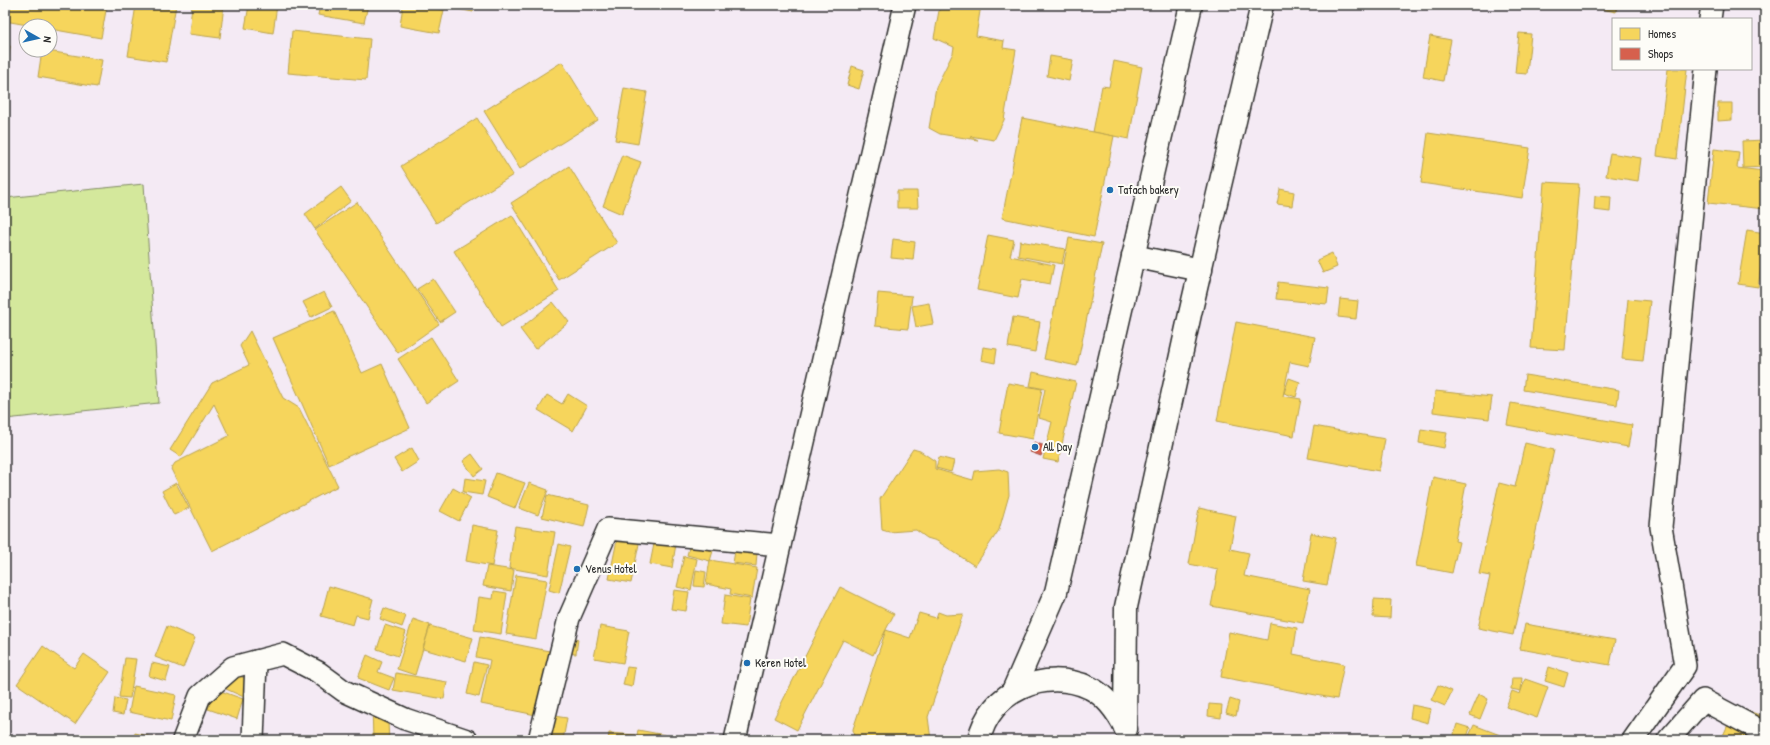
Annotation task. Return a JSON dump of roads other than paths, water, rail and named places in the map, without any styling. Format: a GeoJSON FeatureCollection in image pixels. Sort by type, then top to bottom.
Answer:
{"type":"FeatureCollection","features":[{"type":"Feature","properties":{"kind":"main road"},"geometry":{"type":"LineString","coordinates":[[1013,691],[1056,592],[1191,5]]}},
{"type":"Feature","properties":{"kind":"main road"},"geometry":{"type":"LineString","coordinates":[[1127,734],[1126,608],[1148,500],[1262,5]]}},
{"type":"Feature","properties":{"kind":"main road"},"geometry":{"type":"LineString","coordinates":[[1133,256],[1201,270]]}},
{"type":"Feature","properties":{"kind":"main road"},"geometry":{"type":"LineString","coordinates":[[979,740],[981,730],[993,708],[1013,691],[1038,681],[1065,680],[1090,688],[1111,705],[1127,734]]}},
{"type":"Feature","properties":{"kind":"street"},"geometry":{"type":"LineString","coordinates":[[736,740],[905,5]]}},
{"type":"Feature","properties":{"kind":"street"},"geometry":{"type":"LineString","coordinates":[[1710,18],[1712,5]]}},
{"type":"Feature","properties":{"kind":"street"},"geometry":{"type":"LineString","coordinates":[[1633,740],[1685,666],[1661,527],[1706,70]]}},
{"type":"Feature","properties":{"kind":"street"},"geometry":{"type":"LineString","coordinates":[[539,740],[569,618],[608,529],[780,545]]}},
{"type":"Feature","properties":{"kind":"street"},"geometry":{"type":"LineString","coordinates":[[183,740],[200,696],[233,667],[283,654],[318,672],[344,691],[405,719],[467,740]]}},
{"type":"Feature","properties":{"kind":"street"},"geometry":{"type":"LineString","coordinates":[[253,740],[256,661]]}},
{"type":"Feature","properties":{"kind":"street"},"geometry":{"type":"LineString","coordinates":[[1668,740],[1703,700],[1765,733]]}},
{"type":"Feature","properties":{"kind":"place","name":"Tafach bakery"},"geometry":{"type":"Point","coordinates":[1110,190]}},
{"type":"Feature","properties":{"kind":"place","name":"All Day"},"geometry":{"type":"Point","coordinates":[1035,447]}},
{"type":"Feature","properties":{"kind":"place","name":"Venus Hotel"},"geometry":{"type":"Point","coordinates":[577,569]}},
{"type":"Feature","properties":{"kind":"place","name":"Keren Hotel"},"geometry":{"type":"Point","coordinates":[747,663]}}]}
